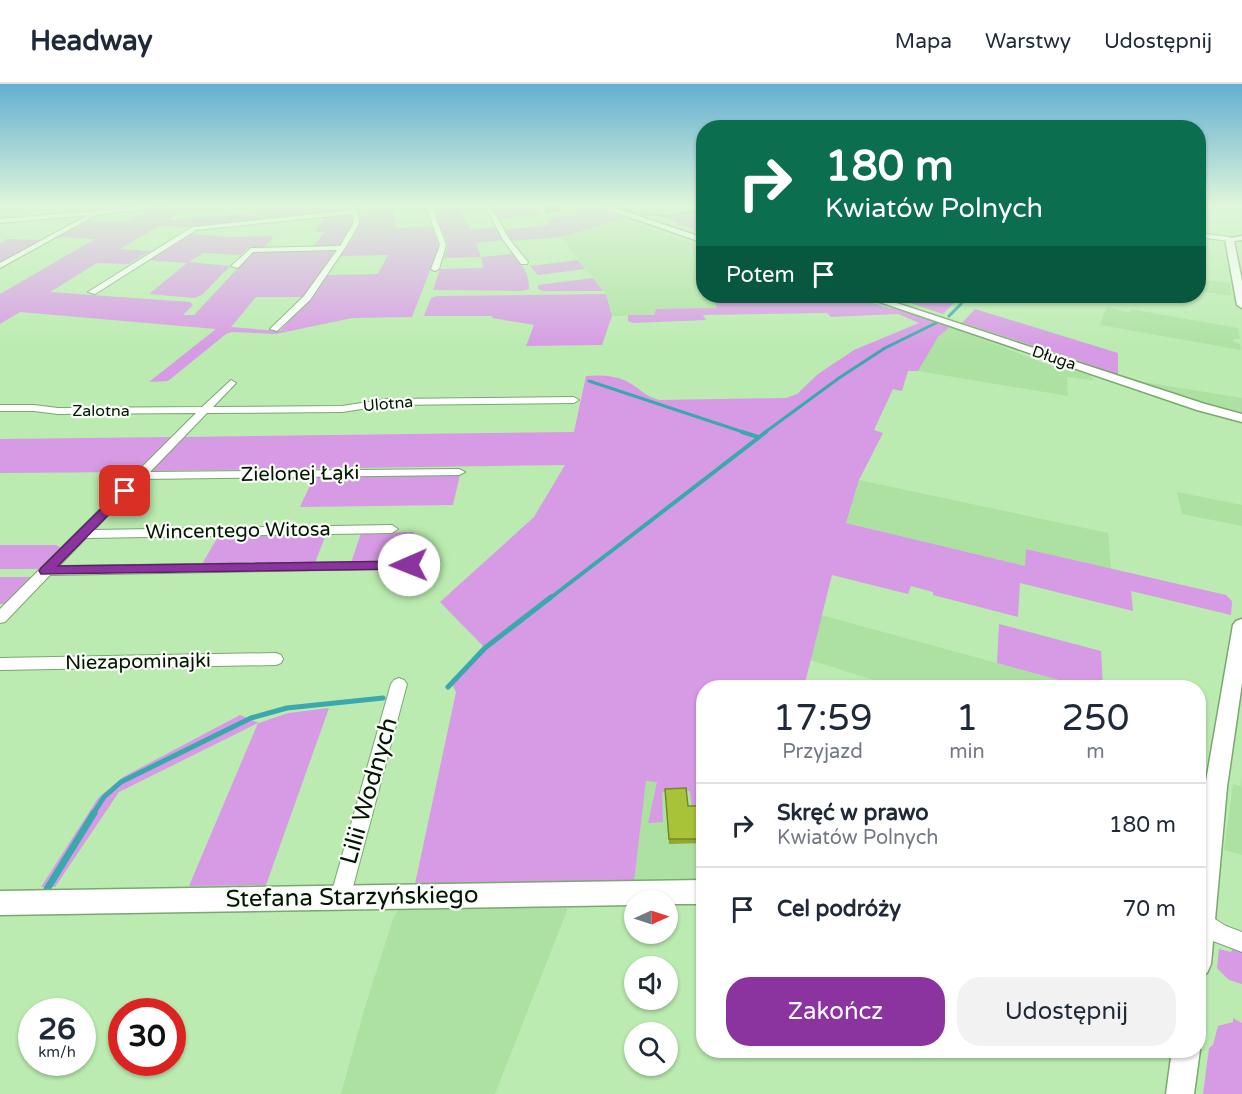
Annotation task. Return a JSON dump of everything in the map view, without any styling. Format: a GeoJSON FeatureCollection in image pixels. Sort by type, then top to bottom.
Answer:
{"type":"FeatureCollection","features":[{"type":"Feature","properties":{"kind":"street"},"geometry":{"type":"LineString","coordinates":[[0,266],[22,254]]}},
{"type":"Feature","properties":{"kind":"street"},"geometry":{"type":"LineString","coordinates":[[92,292],[152,254]]}},
{"type":"Feature","properties":{"kind":"street"},"geometry":{"type":"LineString","coordinates":[[235,266],[247,254]]}},
{"type":"Feature","properties":{"kind":"street"},"geometry":{"type":"LineString","coordinates":[[274,329],[307,298],[336,254]]}},
{"type":"Feature","properties":{"kind":"street"},"geometry":{"type":"LineString","coordinates":[[435,269],[440,254]]}},
{"type":"Feature","properties":{"kind":"street"},"geometry":{"type":"LineString","coordinates":[[518,254],[524,262]]}},
{"type":"Feature","properties":{"kind":"street"},"geometry":{"type":"LineString","coordinates":[[1232,254],[1242,305]]}},
{"type":"Feature","properties":{"kind":"street","name":"Długa"},"geometry":{"type":"LineString","coordinates":[[888,303],[1202,407],[1242,418]]}},
{"type":"Feature","properties":{"kind":"street"},"geometry":{"type":"LineString","coordinates":[[3,611],[83,534],[231,382]]}},
{"type":"Feature","properties":{"kind":"street","name":"Ulotna"},"geometry":{"type":"LineString","coordinates":[[203,411],[342,409],[388,402],[574,400]]}},
{"type":"Feature","properties":{"kind":"street","name":"Zalotna"},"geometry":{"type":"LineString","coordinates":[[0,408],[58,411],[203,411]]}},
{"type":"Feature","properties":{"kind":"street","name":"Zielonej Łąki"},"geometry":{"type":"LineString","coordinates":[[140,476],[459,472]]}},
{"type":"Feature","properties":{"kind":"street","name":"Wincentego Witosa"},"geometry":{"type":"LineString","coordinates":[[83,534],[392,529]]}},
{"type":"Feature","properties":{"kind":"street"},"geometry":{"type":"LineString","coordinates":[[46,571],[432,565]]}},
{"type":"Feature","properties":{"kind":"street"},"geometry":{"type":"LineString","coordinates":[[1206,870],[1216,787],[1242,625]]}},
{"type":"Feature","properties":{"kind":"street","name":"Niezapominajki"},"geometry":{"type":"LineString","coordinates":[[0,664],[276,659]]}},
{"type":"Feature","properties":{"kind":"street","name":"Lilii Wodnych"},"geometry":{"type":"LineString","coordinates":[[340,898],[399,684]]}},
{"type":"Feature","properties":{"kind":"street","name":"Stefana Starzyńskiego"},"geometry":{"type":"LineString","coordinates":[[0,903],[696,892]]}},
{"type":"Feature","properties":{"kind":"street"},"geometry":{"type":"LineString","coordinates":[[1206,924],[1220,934],[1242,942]]}},
{"type":"Feature","properties":{"kind":"street"},"geometry":{"type":"LineString","coordinates":[[1180,1094],[1185,1058]]}},
{"type":"Feature","properties":{"kind":"shaded area"},"geometry":{"type":"Polygon","coordinates":[[[0,254],[17,254],[0,263],[0,254]]]}},
{"type":"Feature","properties":{"kind":"shaded area"},"geometry":{"type":"Polygon","coordinates":[[[69,254],[145,254],[129,264],[97,263],[50,292],[190,302],[193,305],[183,315],[194,315],[251,254],[333,254],[304,297],[256,297],[231,327],[280,331],[312,296],[327,275],[378,274],[388,255],[340,256],[341,254],[436,254],[412,317],[352,318],[276,334],[232,332],[226,334],[168,381],[149,382],[216,329],[20,312],[0,324],[0,294],[69,254]]]}},
{"type":"Feature","properties":{"kind":"shaded area"},"geometry":{"type":"Polygon","coordinates":[[[154,254],[201,254],[189,262],[230,266],[202,295],[194,298],[149,294],[187,263],[145,260],[154,254]]]}},
{"type":"Feature","properties":{"kind":"shaded area"},"geometry":{"type":"Polygon","coordinates":[[[445,254],[480,254],[481,257],[444,258],[445,254]]]}},
{"type":"Feature","properties":{"kind":"shaded area"},"geometry":{"type":"Polygon","coordinates":[[[512,254],[525,270],[529,289],[522,291],[433,290],[440,269],[483,268],[481,257],[512,254]]]}},
{"type":"Feature","properties":{"kind":"shaded area"},"geometry":{"type":"Polygon","coordinates":[[[575,254],[696,254],[696,303],[716,303],[720,313],[612,316],[606,294],[575,254]]]}},
{"type":"Feature","properties":{"kind":"shaded area"},"geometry":{"type":"Polygon","coordinates":[[[578,260],[585,269],[538,275],[530,266],[578,260]]]}},
{"type":"Feature","properties":{"kind":"shaded area"},"geometry":{"type":"Polygon","coordinates":[[[593,278],[603,291],[543,291],[538,289],[538,285],[593,278]]]}},
{"type":"Feature","properties":{"kind":"shaded area"},"geometry":{"type":"Polygon","coordinates":[[[1206,280],[1230,283],[1232,296],[1206,292],[1206,280]]]}},
{"type":"Feature","properties":{"kind":"shaded area"},"geometry":{"type":"Polygon","coordinates":[[[606,294],[612,316],[602,345],[526,346],[534,325],[492,318],[493,316],[424,316],[431,298],[437,296],[606,294]]]}},
{"type":"Feature","properties":{"kind":"shaded area"},"geometry":{"type":"Polygon","coordinates":[[[715,303],[873,303],[899,309],[950,327],[938,337],[918,371],[908,371],[902,391],[893,389],[874,430],[883,433],[859,480],[846,523],[1025,566],[1026,549],[1226,595],[1232,601],[1231,615],[1131,591],[1133,611],[1020,583],[1018,617],[933,595],[933,592],[911,586],[908,594],[832,575],[806,680],[696,680],[696,808],[692,808],[690,791],[662,792],[663,822],[648,823],[657,782],[646,781],[634,882],[415,884],[456,692],[451,682],[483,646],[440,602],[534,517],[565,465],[151,471],[183,437],[574,432],[586,376],[621,379],[660,400],[786,398],[797,394],[818,374],[854,350],[919,323],[898,314],[831,317],[827,313],[703,315],[706,320],[633,323],[628,321],[628,315],[654,315],[656,309],[717,308],[715,303]]]}},
{"type":"Feature","properties":{"kind":"shaded area"},"geometry":{"type":"Polygon","coordinates":[[[910,303],[954,303],[943,314],[910,303]]]}},
{"type":"Feature","properties":{"kind":"shaded area"},"geometry":{"type":"Polygon","coordinates":[[[1107,307],[1130,313],[1130,309],[1238,328],[1240,339],[1234,339],[1234,342],[1240,344],[1241,350],[1100,325],[1107,307]]]}},
{"type":"Feature","properties":{"kind":"shaded area"},"geometry":{"type":"Polygon","coordinates":[[[975,309],[1118,353],[1118,376],[1069,357],[962,323],[975,309]]]}},
{"type":"Feature","properties":{"kind":"shaded area"},"geometry":{"type":"Polygon","coordinates":[[[950,327],[1044,363],[1091,375],[1093,380],[1067,377],[1068,396],[918,371],[931,346],[950,327]]]}},
{"type":"Feature","properties":{"kind":"shaded area"},"geometry":{"type":"Polygon","coordinates":[[[1130,381],[1242,398],[1242,413],[1210,406],[1130,381]]]}},
{"type":"Feature","properties":{"kind":"shaded area"},"geometry":{"type":"Polygon","coordinates":[[[174,437],[136,472],[0,473],[0,439],[174,437]]]}},
{"type":"Feature","properties":{"kind":"shaded area"},"geometry":{"type":"Polygon","coordinates":[[[460,475],[453,505],[300,507],[314,477],[460,475]]]}},
{"type":"Feature","properties":{"kind":"shaded area"},"geometry":{"type":"Polygon","coordinates":[[[859,480],[1108,533],[1111,569],[1026,549],[1025,566],[846,523],[859,480]]]}},
{"type":"Feature","properties":{"kind":"shaded area"},"geometry":{"type":"Polygon","coordinates":[[[1177,492],[1242,505],[1242,526],[1182,514],[1177,492]]]}},
{"type":"Feature","properties":{"kind":"shaded area"},"geometry":{"type":"Polygon","coordinates":[[[414,532],[405,562],[351,563],[361,533],[414,532]]]}},
{"type":"Feature","properties":{"kind":"shaded area"},"geometry":{"type":"Polygon","coordinates":[[[326,534],[315,563],[202,564],[219,535],[326,534]]]}},
{"type":"Feature","properties":{"kind":"shaded area"},"geometry":{"type":"Polygon","coordinates":[[[0,545],[56,545],[63,549],[41,569],[0,569],[0,545]]]}},
{"type":"Feature","properties":{"kind":"shaded area"},"geometry":{"type":"Polygon","coordinates":[[[0,577],[35,577],[8,604],[0,604],[0,577]]]}},
{"type":"Feature","properties":{"kind":"shaded area"},"geometry":{"type":"Polygon","coordinates":[[[821,615],[1059,680],[874,680],[810,660],[821,615]]]}},
{"type":"Feature","properties":{"kind":"shaded area"},"geometry":{"type":"Polygon","coordinates":[[[999,624],[1101,651],[1103,680],[1059,680],[997,663],[999,624]]]}},
{"type":"Feature","properties":{"kind":"shaded area"},"geometry":{"type":"Polygon","coordinates":[[[329,708],[266,885],[189,886],[258,723],[119,792],[55,887],[41,887],[98,798],[123,777],[240,715],[259,723],[288,713],[329,708]]]}},
{"type":"Feature","properties":{"kind":"shaded area"},"geometry":{"type":"Polygon","coordinates":[[[1242,775],[1242,855],[1224,850],[1233,784],[1241,786],[1242,775]]]}},
{"type":"Feature","properties":{"kind":"shaded area"},"geometry":{"type":"Polygon","coordinates":[[[688,780],[696,785],[696,880],[634,882],[646,781],[688,780]]]}},
{"type":"Feature","properties":{"kind":"shaded area"},"geometry":{"type":"Polygon","coordinates":[[[400,908],[568,908],[495,1094],[341,1094],[364,1010],[394,916],[400,908]]]}},
{"type":"Feature","properties":{"kind":"shaded area"},"geometry":{"type":"Polygon","coordinates":[[[1233,948],[1242,951],[1242,984],[1229,980],[1217,968],[1219,949],[1231,952],[1233,948]]]}},
{"type":"Feature","properties":{"kind":"shaded area"},"geometry":{"type":"Polygon","coordinates":[[[1233,1018],[1242,1023],[1242,1094],[1203,1094],[1209,1048],[1213,1045],[1218,1026],[1233,1022],[1233,1018]]]}},
{"type":"Feature","properties":{"kind":"building"},"geometry":{"type":"Polygon","coordinates":[[[686,788],[688,806],[696,806],[696,839],[669,839],[665,789],[686,788]]]}},
{"type":"Feature","properties":{"kind":"waterway"},"geometry":{"type":"LineString","coordinates":[[949,316],[962,303]]}},
{"type":"Feature","properties":{"kind":"waterway"},"geometry":{"type":"LineString","coordinates":[[764,433],[839,378],[885,348],[936,323]]}},
{"type":"Feature","properties":{"kind":"waterway"},"geometry":{"type":"LineString","coordinates":[[589,381],[746,433]]}},
{"type":"Feature","properties":{"kind":"waterway"},"geometry":{"type":"LineString","coordinates":[[742,432],[758,437]]}},
{"type":"Feature","properties":{"kind":"waterway"},"geometry":{"type":"LineString","coordinates":[[549,599],[766,432]]}},
{"type":"Feature","properties":{"kind":"waterway"},"geometry":{"type":"LineString","coordinates":[[448,687],[485,648],[551,597]]}},
{"type":"Feature","properties":{"kind":"waterway"},"geometry":{"type":"LineString","coordinates":[[93,814],[104,797],[121,782],[251,718],[287,708],[383,698]]}},
{"type":"Feature","properties":{"kind":"waterway"},"geometry":{"type":"LineString","coordinates":[[47,889],[94,813]]}},
{"type":"Feature","properties":{"kind":"route"},"geometry":{"type":"LineString","coordinates":[[125,491],[46,571],[409,565]]}}]}
